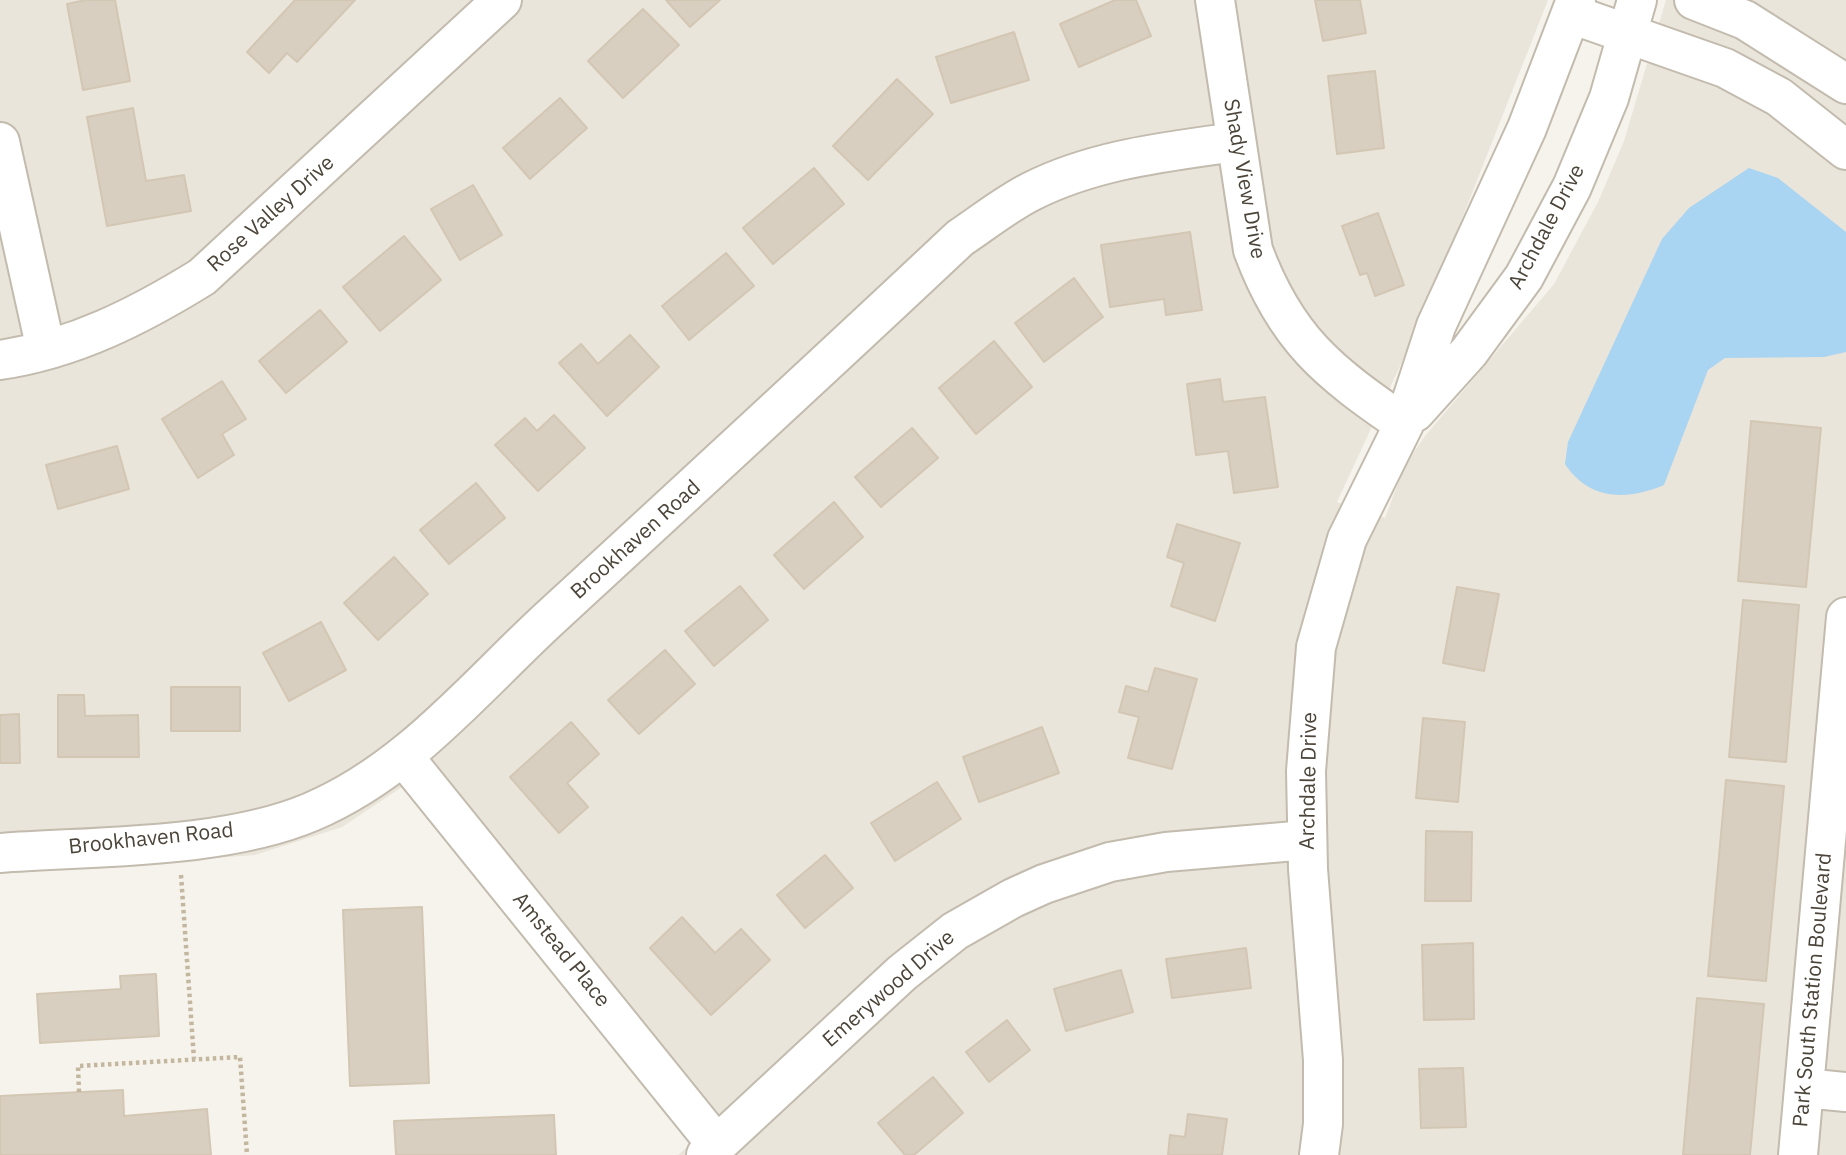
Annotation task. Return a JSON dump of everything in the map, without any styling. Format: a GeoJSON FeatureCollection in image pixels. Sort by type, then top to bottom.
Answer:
{"type":"FeatureCollection","features":[{"type":"Feature","properties":{"kind":"street","name":"Rose Valley Drive"},"geometry":{"type":"LineString","coordinates":[[0,360],[46,350],[93,335],[150,310],[202,277],[502,0]]}},
{"type":"Feature","properties":{"kind":"street","name":"Shady View Drive"},"geometry":{"type":"LineString","coordinates":[[1215,0],[1253,250],[1266,285],[1290,326],[1337,377],[1404,424]]}},
{"type":"Feature","properties":{"kind":"street"},"geometry":{"type":"LineString","coordinates":[[1694,0],[1745,20],[1846,84]]}},
{"type":"Feature","properties":{"kind":"street"},"geometry":{"type":"LineString","coordinates":[[1573,7],[1633,16],[1779,97],[1832,139],[1846,92]]}},
{"type":"Feature","properties":{"kind":"street","name":"Archdale Drive"},"geometry":{"type":"LineString","coordinates":[[1319,1155],[1323,1124],[1323,1060],[1307,840],[1306,771],[1316,647],[1348,538],[1404,424],[1436,326],[1527,128],[1573,7]]}},
{"type":"Feature","properties":{"kind":"street","name":"Archdale Drive"},"geometry":{"type":"LineString","coordinates":[[1404,424],[1469,352],[1524,277],[1572,187],[1609,98],[1633,16]]}},
{"type":"Feature","properties":{"kind":"street"},"geometry":{"type":"LineString","coordinates":[[0,142],[46,350]]}},
{"type":"Feature","properties":{"kind":"street","name":"Brookhaven Road"},"geometry":{"type":"LineString","coordinates":[[0,853],[190,839],[255,828],[311,812],[366,783],[403,756],[960,238],[1033,190],[1088,168],[1119,160],[1235,142]]}},
{"type":"Feature","properties":{"kind":"street","name":"Park South Station Boulevard"},"geometry":{"type":"LineString","coordinates":[[1798,1155],[1843,717],[1846,617]]}},
{"type":"Feature","properties":{"kind":"street","name":"Amstead Place"},"geometry":{"type":"LineString","coordinates":[[403,756],[711,1150]]}},
{"type":"Feature","properties":{"kind":"street","name":"Emerywood Drive"},"geometry":{"type":"LineString","coordinates":[[711,1150],[902,973],[955,931],[1013,898],[1110,862],[1166,852],[1307,840]]}},
{"type":"Feature","properties":{"kind":"street"},"geometry":{"type":"LineString","coordinates":[[1804,1088],[1846,1092]]}},
{"type":"Feature","properties":{"kind":"path"},"geometry":{"type":"LineString","coordinates":[[181,865],[194,1059]]}},
{"type":"Feature","properties":{"kind":"path"},"geometry":{"type":"LineString","coordinates":[[79,1093],[78,1066],[240,1057],[247,1155]]}},
{"type":"Feature","properties":{"kind":"shaded area"},"geometry":{"type":"Polygon","coordinates":[[[0,0],[1548,0],[1426,310],[1337,502],[1385,518],[1405,465],[1425,436],[1554,284],[1598,202],[1624,141],[1666,0],[1846,0],[1846,1155],[678,1155],[692,1143],[405,785],[342,827],[255,855],[0,874],[0,0]]]}},
{"type":"Feature","properties":{"kind":"water"},"geometry":{"type":"Polygon","coordinates":[[[1749,168],[1778,178],[1846,232],[1846,352],[1824,357],[1725,358],[1708,370],[1664,485],[1636,494],[1597,491],[1585,485],[1565,464],[1568,442],[1662,239],[1689,208],[1749,168]]]}},
{"type":"Feature","properties":{"kind":"building"},"geometry":{"type":"Polygon","coordinates":[[[86,0],[115,0],[130,81],[83,90],[67,4],[86,0]]]}},
{"type":"Feature","properties":{"kind":"building"},"geometry":{"type":"Polygon","coordinates":[[[295,0],[355,0],[297,62],[287,53],[269,73],[247,52],[295,0]]]}},
{"type":"Feature","properties":{"kind":"building"},"geometry":{"type":"Polygon","coordinates":[[[666,0],[720,0],[690,27],[666,0]]]}},
{"type":"Feature","properties":{"kind":"building"},"geometry":{"type":"Polygon","coordinates":[[[1115,0],[1136,0],[1151,36],[1079,67],[1060,24],[1115,0]]]}},
{"type":"Feature","properties":{"kind":"building"},"geometry":{"type":"Polygon","coordinates":[[[1315,0],[1360,0],[1366,33],[1323,41],[1315,0]]]}},
{"type":"Feature","properties":{"kind":"building"},"geometry":{"type":"Polygon","coordinates":[[[643,9],[679,45],[623,98],[588,61],[643,9]]]}},
{"type":"Feature","properties":{"kind":"building"},"geometry":{"type":"Polygon","coordinates":[[[1014,32],[1029,80],[951,103],[936,57],[1014,32]]]}},
{"type":"Feature","properties":{"kind":"building"},"geometry":{"type":"Polygon","coordinates":[[[1375,71],[1384,148],[1337,154],[1328,76],[1375,71]]]}},
{"type":"Feature","properties":{"kind":"building"},"geometry":{"type":"Polygon","coordinates":[[[897,79],[933,114],[868,180],[833,146],[897,79]]]}},
{"type":"Feature","properties":{"kind":"building"},"geometry":{"type":"Polygon","coordinates":[[[560,98],[587,128],[530,179],[503,148],[560,98]]]}},
{"type":"Feature","properties":{"kind":"building"},"geometry":{"type":"Polygon","coordinates":[[[133,108],[146,181],[184,175],[191,211],[107,226],[87,117],[133,108]]]}},
{"type":"Feature","properties":{"kind":"building"},"geometry":{"type":"Polygon","coordinates":[[[814,168],[844,204],[773,264],[743,228],[814,168]]]}},
{"type":"Feature","properties":{"kind":"building"},"geometry":{"type":"Polygon","coordinates":[[[473,185],[502,235],[460,260],[431,209],[473,185]]]}},
{"type":"Feature","properties":{"kind":"building"},"geometry":{"type":"Polygon","coordinates":[[[1378,213],[1404,285],[1375,296],[1367,273],[1360,275],[1342,226],[1378,213]]]}},
{"type":"Feature","properties":{"kind":"building"},"geometry":{"type":"Polygon","coordinates":[[[1190,232],[1202,310],[1166,315],[1164,299],[1110,307],[1101,245],[1190,232]]]}},
{"type":"Feature","properties":{"kind":"building"},"geometry":{"type":"Polygon","coordinates":[[[404,236],[441,280],[380,331],[343,287],[404,236]]]}},
{"type":"Feature","properties":{"kind":"building"},"geometry":{"type":"Polygon","coordinates":[[[726,253],[754,286],[689,340],[662,306],[726,253]]]}},
{"type":"Feature","properties":{"kind":"building"},"geometry":{"type":"Polygon","coordinates":[[[1074,278],[1103,317],[1044,362],[1015,323],[1074,278]]]}},
{"type":"Feature","properties":{"kind":"building"},"geometry":{"type":"Polygon","coordinates":[[[320,310],[347,342],[286,393],[259,361],[320,310]]]}},
{"type":"Feature","properties":{"kind":"building"},"geometry":{"type":"Polygon","coordinates":[[[630,335],[659,367],[607,416],[559,363],[581,344],[598,364],[630,335]]]}},
{"type":"Feature","properties":{"kind":"building"},"geometry":{"type":"Polygon","coordinates":[[[994,341],[1032,387],[976,434],[939,388],[994,341]]]}},
{"type":"Feature","properties":{"kind":"building"},"geometry":{"type":"Polygon","coordinates":[[[1220,379],[1223,402],[1265,397],[1278,487],[1234,493],[1228,451],[1196,455],[1187,384],[1220,379]]]}},
{"type":"Feature","properties":{"kind":"building"},"geometry":{"type":"Polygon","coordinates":[[[222,381],[246,419],[222,434],[234,455],[198,478],[162,419],[222,381]]]}},
{"type":"Feature","properties":{"kind":"building"},"geometry":{"type":"Polygon","coordinates":[[[554,415],[585,448],[538,491],[495,445],[525,418],[537,431],[554,415]]]}},
{"type":"Feature","properties":{"kind":"building"},"geometry":{"type":"Polygon","coordinates":[[[1751,421],[1821,428],[1806,587],[1738,581],[1751,421]]]}},
{"type":"Feature","properties":{"kind":"building"},"geometry":{"type":"Polygon","coordinates":[[[912,428],[938,458],[881,507],[855,477],[912,428]]]}},
{"type":"Feature","properties":{"kind":"building"},"geometry":{"type":"Polygon","coordinates":[[[117,446],[129,489],[58,509],[46,465],[117,446]]]}},
{"type":"Feature","properties":{"kind":"building"},"geometry":{"type":"Polygon","coordinates":[[[476,483],[505,518],[449,564],[420,530],[476,483]]]}},
{"type":"Feature","properties":{"kind":"building"},"geometry":{"type":"Polygon","coordinates":[[[834,502],[863,537],[804,589],[774,555],[834,502]]]}},
{"type":"Feature","properties":{"kind":"building"},"geometry":{"type":"Polygon","coordinates":[[[1177,524],[1240,543],[1215,621],[1171,606],[1184,563],[1167,557],[1177,524]]]}},
{"type":"Feature","properties":{"kind":"building"},"geometry":{"type":"Polygon","coordinates":[[[394,557],[428,594],[378,640],[344,603],[394,557]]]}},
{"type":"Feature","properties":{"kind":"building"},"geometry":{"type":"Polygon","coordinates":[[[740,586],[768,620],[714,666],[685,631],[740,586]]]}},
{"type":"Feature","properties":{"kind":"building"},"geometry":{"type":"Polygon","coordinates":[[[1457,587],[1499,594],[1484,671],[1443,663],[1457,587]]]}},
{"type":"Feature","properties":{"kind":"building"},"geometry":{"type":"Polygon","coordinates":[[[1743,600],[1799,605],[1786,762],[1729,757],[1743,600]]]}},
{"type":"Feature","properties":{"kind":"building"},"geometry":{"type":"Polygon","coordinates":[[[321,622],[346,670],[289,701],[263,653],[321,622]]]}},
{"type":"Feature","properties":{"kind":"building"},"geometry":{"type":"Polygon","coordinates":[[[665,650],[695,684],[639,734],[608,700],[665,650]]]}},
{"type":"Feature","properties":{"kind":"building"},"geometry":{"type":"Polygon","coordinates":[[[1155,668],[1197,679],[1172,769],[1128,758],[1139,717],[1119,712],[1126,686],[1148,692],[1155,668]]]}},
{"type":"Feature","properties":{"kind":"building"},"geometry":{"type":"Polygon","coordinates":[[[171,687],[240,687],[240,731],[171,731],[171,687]]]}},
{"type":"Feature","properties":{"kind":"building"},"geometry":{"type":"Polygon","coordinates":[[[58,695],[84,695],[85,716],[138,715],[139,757],[58,757],[58,695]]]}},
{"type":"Feature","properties":{"kind":"building"},"geometry":{"type":"Polygon","coordinates":[[[19,714],[20,763],[0,763],[0,715],[19,714]]]}},
{"type":"Feature","properties":{"kind":"building"},"geometry":{"type":"Polygon","coordinates":[[[1423,718],[1465,722],[1458,802],[1416,798],[1423,718]]]}},
{"type":"Feature","properties":{"kind":"building"},"geometry":{"type":"Polygon","coordinates":[[[571,722],[599,754],[567,783],[588,807],[559,833],[510,777],[571,722]]]}},
{"type":"Feature","properties":{"kind":"building"},"geometry":{"type":"Polygon","coordinates":[[[1042,727],[1059,773],[979,802],[963,757],[1042,727]]]}},
{"type":"Feature","properties":{"kind":"building"},"geometry":{"type":"Polygon","coordinates":[[[1726,780],[1784,786],[1766,981],[1708,976],[1726,780]]]}},
{"type":"Feature","properties":{"kind":"building"},"geometry":{"type":"Polygon","coordinates":[[[937,782],[961,819],[895,861],[871,823],[937,782]]]}},
{"type":"Feature","properties":{"kind":"building"},"geometry":{"type":"Polygon","coordinates":[[[1426,831],[1472,832],[1471,901],[1425,901],[1426,831]]]}},
{"type":"Feature","properties":{"kind":"building"},"geometry":{"type":"Polygon","coordinates":[[[825,855],[853,888],[805,928],[777,895],[825,855]]]}},
{"type":"Feature","properties":{"kind":"building"},"geometry":{"type":"Polygon","coordinates":[[[422,907],[429,1083],[350,1086],[343,910],[422,907]]]}},
{"type":"Feature","properties":{"kind":"building"},"geometry":{"type":"Polygon","coordinates":[[[682,917],[715,953],[741,929],[770,960],[711,1015],[650,948],[682,917]]]}},
{"type":"Feature","properties":{"kind":"building"},"geometry":{"type":"Polygon","coordinates":[[[1473,943],[1474,1019],[1424,1020],[1422,945],[1473,943]]]}},
{"type":"Feature","properties":{"kind":"building"},"geometry":{"type":"Polygon","coordinates":[[[1246,948],[1251,988],[1172,998],[1166,959],[1246,948]]]}},
{"type":"Feature","properties":{"kind":"building"},"geometry":{"type":"Polygon","coordinates":[[[1121,970],[1133,1012],[1066,1031],[1054,989],[1121,970]]]}},
{"type":"Feature","properties":{"kind":"building"},"geometry":{"type":"Polygon","coordinates":[[[156,974],[159,1036],[40,1043],[37,994],[121,989],[120,976],[156,974]]]}},
{"type":"Feature","properties":{"kind":"building"},"geometry":{"type":"Polygon","coordinates":[[[1697,998],[1764,1004],[1750,1155],[1683,1155],[1697,998]]]}},
{"type":"Feature","properties":{"kind":"building"},"geometry":{"type":"Polygon","coordinates":[[[1007,1020],[1030,1050],[989,1082],[966,1052],[1007,1020]]]}},
{"type":"Feature","properties":{"kind":"building"},"geometry":{"type":"Polygon","coordinates":[[[1463,1068],[1466,1127],[1421,1128],[1419,1069],[1463,1068]]]}},
{"type":"Feature","properties":{"kind":"building"},"geometry":{"type":"Polygon","coordinates":[[[933,1077],[963,1113],[914,1155],[905,1155],[878,1123],[933,1077]]]}},
{"type":"Feature","properties":{"kind":"building"},"geometry":{"type":"Polygon","coordinates":[[[123,1090],[124,1116],[207,1109],[211,1155],[0,1155],[0,1096],[123,1090]]]}},
{"type":"Feature","properties":{"kind":"building"},"geometry":{"type":"Polygon","coordinates":[[[1188,1114],[1227,1119],[1222,1155],[1168,1155],[1170,1135],[1185,1137],[1188,1114]]]}},
{"type":"Feature","properties":{"kind":"building"},"geometry":{"type":"Polygon","coordinates":[[[554,1115],[556,1155],[396,1155],[394,1121],[554,1115]]]}}]}
